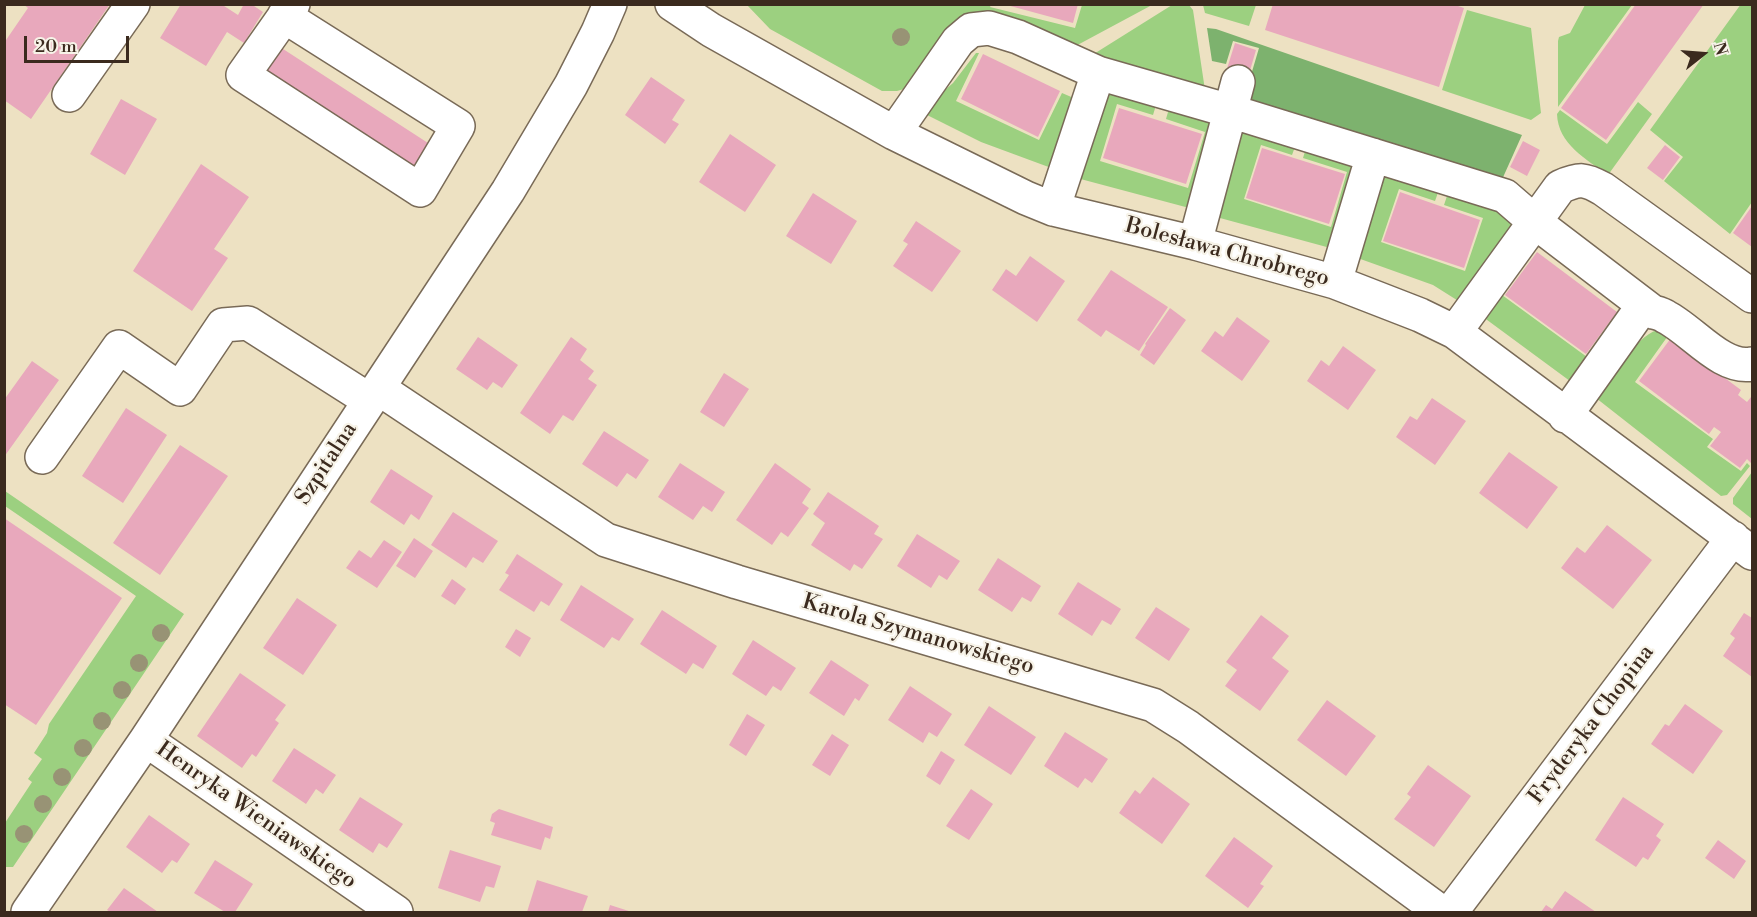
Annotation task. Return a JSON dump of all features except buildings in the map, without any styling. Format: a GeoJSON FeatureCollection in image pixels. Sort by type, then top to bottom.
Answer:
{"type":"FeatureCollection","features":[{"type":"Feature","properties":{"kind":"street"},"geometry":{"type":"LineString","coordinates":[[69,95],[133,4]]}},
{"type":"Feature","properties":{"kind":"street","name":"Szpitalna"},"geometry":{"type":"LineString","coordinates":[[28,912],[146,740],[508,191],[571,85],[610,4]]}},
{"type":"Feature","properties":{"kind":"street","name":"Bolesława Chrobrego"},"geometry":{"type":"LineString","coordinates":[[672,4],[711,30],[894,132],[1026,198],[1053,209],[1195,243],[1335,282],[1420,315],[1455,332],[1565,416],[1742,545]]}},
{"type":"Feature","properties":{"kind":"street"},"geometry":{"type":"LineString","coordinates":[[288,10],[458,126],[420,190],[238,83],[288,10]]}},
{"type":"Feature","properties":{"kind":"street"},"geometry":{"type":"LineString","coordinates":[[894,132],[958,42],[971,30],[989,28],[1018,37],[1098,73],[1234,96],[1373,155],[1510,186],[1534,222],[1643,306],[1666,316],[1732,363],[1752,364]]}},
{"type":"Feature","properties":{"kind":"street"},"geometry":{"type":"LineString","coordinates":[[1053,209],[1098,73]]}},
{"type":"Feature","properties":{"kind":"street"},"geometry":{"type":"LineString","coordinates":[[1195,243],[1234,96]]}},
{"type":"Feature","properties":{"kind":"street"},"geometry":{"type":"LineString","coordinates":[[1335,282],[1373,155]]}},
{"type":"Feature","properties":{"kind":"street"},"geometry":{"type":"LineString","coordinates":[[1455,332],[1560,187],[1576,179],[1589,181],[1603,189],[1752,296]]}},
{"type":"Feature","properties":{"kind":"street"},"geometry":{"type":"LineString","coordinates":[[1565,416],[1643,306]]}},
{"type":"Feature","properties":{"kind":"street","name":"Karola Szymanowskiego"},"geometry":{"type":"LineString","coordinates":[[42,457],[119,347],[180,389],[223,325],[248,323],[373,394],[606,540],[737,582],[1153,705],[1188,727],[1441,912]]}},
{"type":"Feature","properties":{"kind":"street","name":"Fryderyka Chopina"},"geometry":{"type":"LineString","coordinates":[[1451,912],[1742,545]]}},
{"type":"Feature","properties":{"kind":"street","name":"Henryka Wieniawskiego"},"geometry":{"type":"LineString","coordinates":[[146,740],[396,912]]}},
{"type":"Feature","properties":{"kind":"street"},"geometry":{"type":"LineString","coordinates":[[4,901],[21,912]]}},
{"type":"Feature","properties":{"kind":"green space"},"geometry":{"type":"Polygon","coordinates":[[[1203,4],[1256,5],[1249,26],[1205,13],[1203,4]]]}},
{"type":"Feature","properties":{"kind":"green space"},"geometry":{"type":"Polygon","coordinates":[[[1741,4],[1752,5],[1752,202],[1730,234],[1664,181],[1683,157],[1650,130],[1741,4]]]}},
{"type":"Feature","properties":{"kind":"green space"},"geometry":{"type":"Polygon","coordinates":[[[747,5],[991,5],[990,7],[1075,28],[1082,5],[1152,5],[1070,49],[1014,22],[911,87],[897,91],[882,91],[770,29],[747,5]]]}},
{"type":"Feature","properties":{"kind":"green space"},"geometry":{"type":"Polygon","coordinates":[[[1172,5],[1189,5],[1193,10],[1205,90],[1089,57],[1172,5]]]}},
{"type":"Feature","properties":{"kind":"green space"},"geometry":{"type":"Polygon","coordinates":[[[1585,5],[1632,5],[1558,107],[1559,37],[1570,33],[1585,5]]]}},
{"type":"Feature","properties":{"kind":"green space"},"geometry":{"type":"Polygon","coordinates":[[[1467,10],[1531,28],[1541,113],[1531,120],[1442,90],[1467,10]]]}},
{"type":"Feature","properties":{"kind":"green space"},"geometry":{"type":"Polygon","coordinates":[[[1207,28],[1216,29],[1522,135],[1500,184],[1243,102],[1259,48],[1233,41],[1226,64],[1212,61],[1207,28]]]}},
{"type":"Feature","properties":{"kind":"green space"},"geometry":{"type":"Polygon","coordinates":[[[976,53],[979,53],[956,101],[1039,140],[1062,93],[1076,99],[1054,169],[981,142],[927,115],[936,98],[953,83],[976,53]]]}},
{"type":"Feature","properties":{"kind":"green space"},"geometry":{"type":"Polygon","coordinates":[[[1101,89],[1157,102],[1153,115],[1117,104],[1100,161],[1188,188],[1205,132],[1166,119],[1170,105],[1217,120],[1193,209],[1073,177],[1101,89]]]}},
{"type":"Feature","properties":{"kind":"green space"},"geometry":{"type":"Polygon","coordinates":[[[1638,102],[1652,114],[1608,175],[1582,157],[1562,134],[1557,114],[1560,110],[1607,144],[1638,102]]]}},
{"type":"Feature","properties":{"kind":"green space"},"geometry":{"type":"Polygon","coordinates":[[[1240,129],[1296,144],[1292,155],[1261,145],[1244,199],[1331,227],[1347,172],[1303,158],[1306,148],[1355,167],[1334,249],[1220,218],[1217,212],[1240,129]]]}},
{"type":"Feature","properties":{"kind":"green space"},"geometry":{"type":"Polygon","coordinates":[[[1385,173],[1440,187],[1435,201],[1399,189],[1381,242],[1465,271],[1483,218],[1444,205],[1449,190],[1491,202],[1515,226],[1460,302],[1433,285],[1352,256],[1385,173]]]}},
{"type":"Feature","properties":{"kind":"green space"},"geometry":{"type":"Polygon","coordinates":[[[1532,243],[1539,245],[1502,295],[1587,357],[1574,384],[1479,314],[1532,243]]]}},
{"type":"Feature","properties":{"kind":"green space"},"geometry":{"type":"Polygon","coordinates":[[[1657,330],[1670,333],[1635,382],[1713,439],[1707,447],[1741,471],[1747,463],[1750,466],[1727,495],[1721,496],[1596,398],[1640,341],[1657,330]]]}},
{"type":"Feature","properties":{"kind":"green space"},"geometry":{"type":"Polygon","coordinates":[[[1752,472],[1752,519],[1733,504],[1733,498],[1752,472]]]}},
{"type":"Feature","properties":{"kind":"green space"},"geometry":{"type":"Polygon","coordinates":[[[5,491],[184,614],[13,867],[5,867],[5,823],[32,782],[28,779],[42,759],[34,753],[47,733],[49,724],[136,596],[5,506],[5,491]]]}}]}
